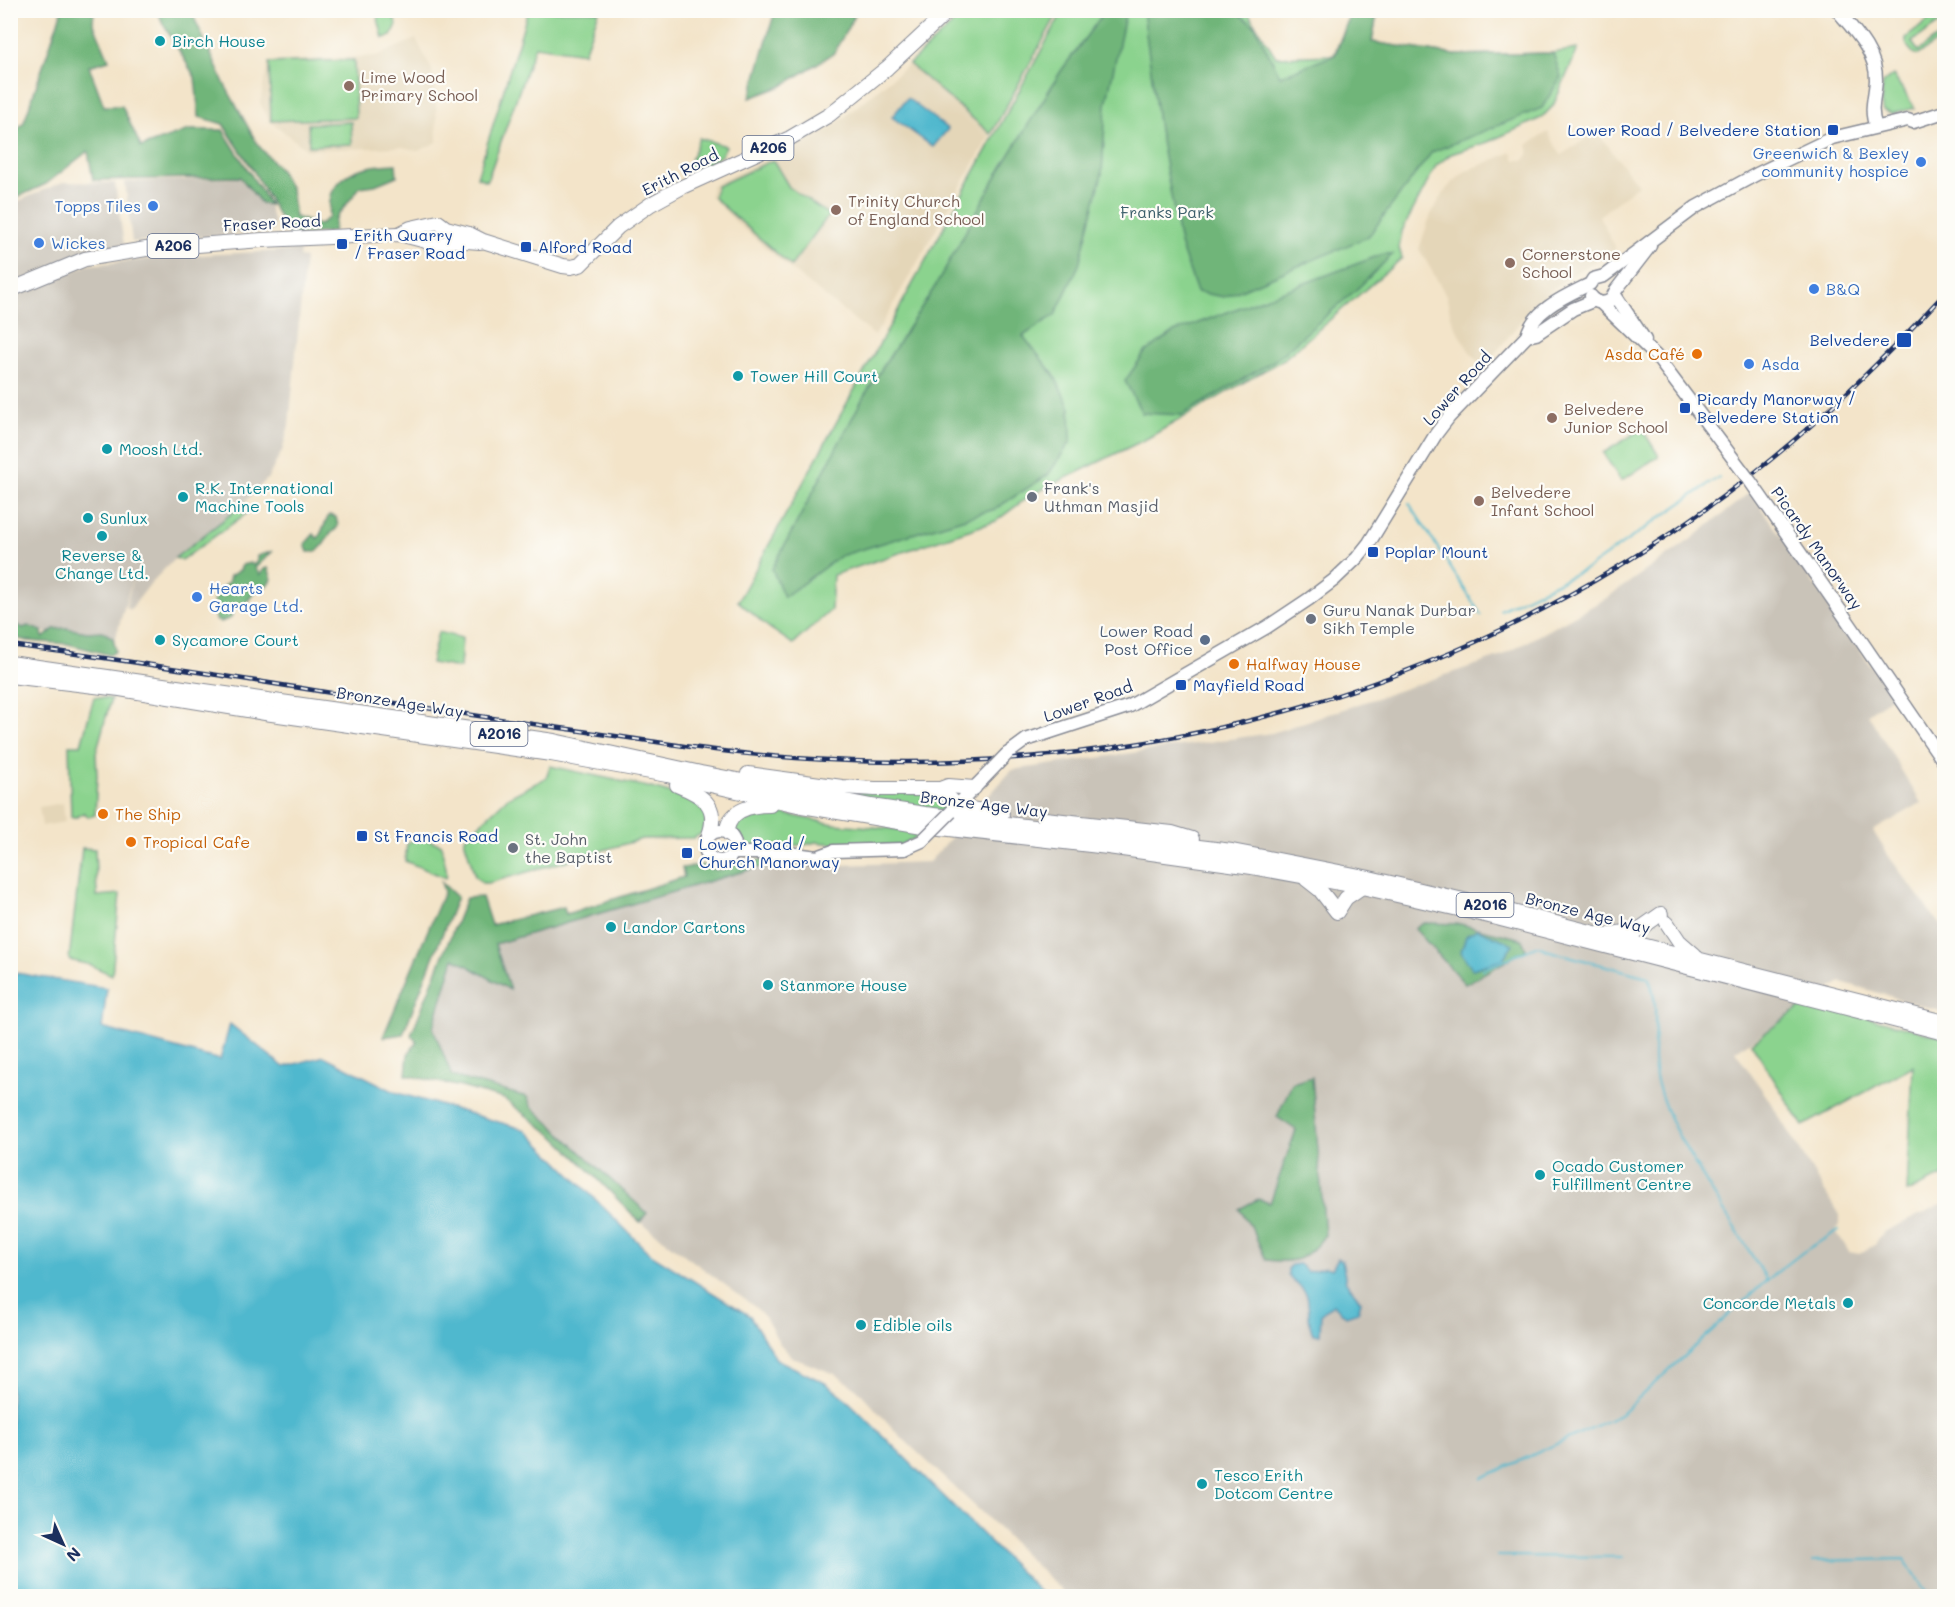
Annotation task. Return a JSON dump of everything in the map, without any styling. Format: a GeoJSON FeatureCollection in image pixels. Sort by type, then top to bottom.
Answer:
{"type":"FeatureCollection","features":[{"type":"Feature","properties":{"kind":"main road","name":"Erith Road"},"geometry":{"type":"LineString","coordinates":[[575,266],[580,264],[618,227],[651,204],[682,187],[790,138],[829,115],[887,68],[949,10]]}},
{"type":"Feature","properties":{"kind":"main road"},"geometry":{"type":"LineString","coordinates":[[1837,10],[1863,43],[1876,68],[1872,108],[1876,127]]}},
{"type":"Feature","properties":{"kind":"main road"},"geometry":{"type":"LineString","coordinates":[[1903,121],[1912,115],[1944,103]]}},
{"type":"Feature","properties":{"kind":"main road","name":"Lower Road"},"geometry":{"type":"LineString","coordinates":[[733,853],[788,853],[817,856],[833,851],[904,849],[914,846],[929,836],[1007,754],[1026,740],[1130,706],[1267,627],[1334,580],[1369,543],[1436,434],[1449,417],[1527,336],[1529,326],[1565,297],[1590,284],[1593,279],[1604,276],[1696,207],[1757,174],[1832,138],[1903,121],[1913,122],[1944,112]]}},
{"type":"Feature","properties":{"kind":"main road","name":"Fraser Road"},"geometry":{"type":"LineString","coordinates":[[399,234],[411,228],[427,226],[435,222],[441,223],[446,228],[469,234],[483,241],[563,266],[575,266]]}},
{"type":"Feature","properties":{"kind":"main road"},"geometry":{"type":"LineString","coordinates":[[426,241],[424,232],[427,226]]}},
{"type":"Feature","properties":{"kind":"main road"},"geometry":{"type":"LineString","coordinates":[[445,243],[448,237],[446,228]]}},
{"type":"Feature","properties":{"kind":"main road","name":"Fraser Road"},"geometry":{"type":"LineString","coordinates":[[10,290],[84,259],[136,250],[262,240],[399,234],[426,241],[433,246],[453,240],[483,241]]}},
{"type":"Feature","properties":{"kind":"main road","name":"Lower Road"},"geometry":{"type":"LineString","coordinates":[[1527,336],[1536,334],[1574,309],[1611,300],[1660,234]]}},
{"type":"Feature","properties":{"kind":"main road"},"geometry":{"type":"LineString","coordinates":[[1604,276],[1613,280],[1616,293]]}},
{"type":"Feature","properties":{"kind":"main road"},"geometry":{"type":"LineString","coordinates":[[1590,284],[1590,294],[1598,302]]}},
{"type":"Feature","properties":{"kind":"main road","name":"Picardy Manorway"},"geometry":{"type":"LineString","coordinates":[[1616,293],[1656,356],[1750,481],[1944,762]]}},
{"type":"Feature","properties":{"kind":"main road","name":"Picardy Manorway"},"geometry":{"type":"LineString","coordinates":[[1598,302],[1656,356]]}},
{"type":"Feature","properties":{"kind":"main road","name":"Bronze Age Way"},"geometry":{"type":"LineString","coordinates":[[10,663],[101,682]]}},
{"type":"Feature","properties":{"kind":"main road","name":"Bronze Age Way"},"geometry":{"type":"LineString","coordinates":[[10,676],[101,682],[270,699],[554,741],[701,773],[872,806],[1232,851],[1365,877],[1607,935],[1944,1022]]}},
{"type":"Feature","properties":{"kind":"main road","name":"Bronze Age Way"},"geometry":{"type":"LineString","coordinates":[[121,684],[265,713],[551,754],[802,806],[923,826],[1108,847],[1252,867],[1362,887],[1489,916],[1944,1033]]}},
{"type":"Feature","properties":{"kind":"main road"},"geometry":{"type":"LineString","coordinates":[[638,771],[691,790],[704,799],[713,816],[713,824],[706,840],[705,850],[711,858],[723,860],[733,853],[734,843],[727,829],[732,817],[755,805],[802,806]]}},
{"type":"Feature","properties":{"kind":"main road"},"geometry":{"type":"LineString","coordinates":[[701,773],[745,773],[842,787],[875,789],[940,789],[948,786],[976,786],[982,811]]}},
{"type":"Feature","properties":{"kind":"main road"},"geometry":{"type":"LineString","coordinates":[[940,789],[955,809],[1172,833],[1232,851]]}},
{"type":"Feature","properties":{"kind":"main road"},"geometry":{"type":"LineString","coordinates":[[709,835],[718,831],[729,834]]}},
{"type":"Feature","properties":{"kind":"main road"},"geometry":{"type":"LineString","coordinates":[[1302,876],[1320,890],[1337,912],[1346,898],[1362,887]]}},
{"type":"Feature","properties":{"kind":"main road"},"geometry":{"type":"LineString","coordinates":[[1607,935],[1638,930],[1664,919],[1679,941],[1698,958]]}},
{"type":"Feature","properties":{"kind":"shaded area","name":"Lime Wood Primary School"},"geometry":{"type":"Polygon","coordinates":[[[416,39],[432,70],[437,142],[418,151],[403,147],[307,150],[270,121],[260,103],[268,62],[376,56],[416,39]]]}},
{"type":"Feature","properties":{"kind":"shaded area","name":"Trinity Church of England School"},"geometry":{"type":"Polygon","coordinates":[[[909,64],[991,134],[875,336],[789,268],[738,224],[710,196],[712,185],[830,129],[909,64]]]}},
{"type":"Feature","properties":{"kind":"shaded area","name":"Cornerstone School"},"geometry":{"type":"Polygon","coordinates":[[[1548,132],[1561,155],[1597,132],[1638,185],[1599,216],[1616,249],[1570,276],[1537,301],[1484,367],[1474,358],[1461,338],[1451,317],[1446,295],[1419,249],[1431,214],[1447,188],[1464,172],[1512,152],[1515,160],[1524,160],[1529,153],[1527,145],[1548,132]]]}},
{"type":"Feature","properties":{"kind":"shaded area"},"geometry":{"type":"Polygon","coordinates":[[[239,178],[261,204],[269,206],[274,222],[273,231],[132,242],[125,182],[239,178]]]}},
{"type":"Feature","properties":{"kind":"shaded area"},"geometry":{"type":"Polygon","coordinates":[[[63,182],[115,183],[124,245],[50,268],[11,284],[11,204],[63,182]]]}},
{"type":"Feature","properties":{"kind":"shaded area"},"geometry":{"type":"Polygon","coordinates":[[[300,250],[299,257],[305,258],[289,425],[282,451],[268,478],[238,509],[181,552],[151,583],[130,610],[126,607],[134,573],[113,647],[11,625],[11,297],[88,265],[181,256],[300,250]]]}},
{"type":"Feature","properties":{"kind":"shaded area"},"geometry":{"type":"Polygon","coordinates":[[[1750,492],[1892,696],[1868,714],[1921,803],[1873,831],[1890,858],[1940,925],[1944,923],[1944,1012],[1841,982],[1735,1051],[1767,1097],[1839,1215],[1836,1231],[1849,1252],[1859,1254],[1876,1244],[1877,1239],[1886,1231],[1944,1203],[1944,1596],[1067,1596],[899,1435],[857,1389],[835,1374],[793,1358],[780,1344],[765,1317],[755,1307],[640,1222],[646,1213],[531,1106],[527,1097],[452,1076],[433,1028],[454,958],[510,989],[495,944],[755,868],[929,862],[1012,770],[1272,733],[1499,657],[1605,599],[1693,538],[1750,492]]]}},
{"type":"Feature","properties":{"kind":"shaded area"},"geometry":{"type":"Polygon","coordinates":[[[63,803],[65,822],[42,826],[39,807],[63,803]]]}},
{"type":"Feature","properties":{"kind":"green space"},"geometry":{"type":"Polygon","coordinates":[[[62,10],[94,11],[93,22],[109,60],[89,66],[104,106],[122,106],[141,147],[189,130],[223,130],[270,205],[261,203],[240,177],[93,180],[88,151],[46,184],[11,200],[11,136],[24,122],[62,10]]]}},
{"type":"Feature","properties":{"kind":"green space","name":"Franks Park"},"geometry":{"type":"Polygon","coordinates":[[[1352,10],[1381,11],[1376,19],[1372,42],[1455,55],[1553,53],[1578,49],[1553,106],[1541,118],[1488,142],[1451,154],[1436,166],[1402,231],[1399,248],[1402,258],[1284,359],[1148,438],[1031,495],[996,521],[833,575],[831,610],[793,644],[768,627],[738,601],[1063,11],[1247,11],[1276,57],[1334,55],[1352,10]]]}},
{"type":"Feature","properties":{"kind":"green space"},"geometry":{"type":"Polygon","coordinates":[[[158,11],[191,11],[225,85],[258,145],[280,170],[291,190],[295,217],[319,225],[329,217],[331,195],[337,185],[351,173],[377,165],[396,164],[397,176],[375,185],[360,187],[335,219],[333,232],[289,235],[253,170],[223,124],[199,117],[195,77],[163,24],[158,11]]]}},
{"type":"Feature","properties":{"kind":"green space"},"geometry":{"type":"Polygon","coordinates":[[[376,11],[391,11],[397,25],[391,36],[383,38],[376,11]]]}},
{"type":"Feature","properties":{"kind":"green space"},"geometry":{"type":"Polygon","coordinates":[[[528,11],[599,11],[584,53],[535,46],[487,181],[477,177],[528,11]]]}},
{"type":"Feature","properties":{"kind":"green space"},"geometry":{"type":"Polygon","coordinates":[[[775,11],[857,11],[834,53],[782,86],[750,98],[775,11]]]}},
{"type":"Feature","properties":{"kind":"green space"},"geometry":{"type":"Polygon","coordinates":[[[967,11],[1059,11],[991,134],[909,64],[967,11]]]}},
{"type":"Feature","properties":{"kind":"green space"},"geometry":{"type":"Polygon","coordinates":[[[1105,11],[1126,11],[1106,104],[1102,174],[1079,265],[1055,315],[1023,336],[1054,375],[1070,408],[1071,441],[1048,475],[995,509],[840,556],[784,597],[772,569],[864,396],[936,285],[996,177],[1061,71],[1105,11]]]}},
{"type":"Feature","properties":{"kind":"green space"},"geometry":{"type":"Polygon","coordinates":[[[1143,11],[1235,11],[1254,25],[1280,76],[1335,55],[1352,11],[1381,11],[1376,19],[1372,42],[1455,55],[1553,53],[1561,77],[1542,108],[1432,152],[1368,237],[1224,297],[1197,292],[1180,244],[1159,130],[1143,11]]]}},
{"type":"Feature","properties":{"kind":"green space"},"geometry":{"type":"Polygon","coordinates":[[[1940,11],[1944,11],[1944,20],[1912,42],[1918,51],[1942,34],[1944,37],[1918,55],[1911,51],[1907,46],[1906,38],[1940,11]]]}},
{"type":"Feature","properties":{"kind":"green space"},"geometry":{"type":"Polygon","coordinates":[[[354,60],[356,118],[271,121],[269,63],[354,60]]]}},
{"type":"Feature","properties":{"kind":"green space"},"geometry":{"type":"Polygon","coordinates":[[[1893,75],[1915,108],[1891,114],[1883,110],[1881,104],[1883,83],[1893,75]]]}},
{"type":"Feature","properties":{"kind":"green space"},"geometry":{"type":"Polygon","coordinates":[[[351,122],[352,144],[309,146],[308,124],[351,122]]]}},
{"type":"Feature","properties":{"kind":"green space"},"geometry":{"type":"Polygon","coordinates":[[[699,138],[726,146],[721,156],[692,170],[688,168],[699,138]]]}},
{"type":"Feature","properties":{"kind":"green space"},"geometry":{"type":"Polygon","coordinates":[[[773,160],[789,187],[829,215],[791,266],[713,197],[717,186],[773,160]]]}},
{"type":"Feature","properties":{"kind":"green space"},"geometry":{"type":"Polygon","coordinates":[[[1383,254],[1393,254],[1357,289],[1274,361],[1182,415],[1142,413],[1125,381],[1145,352],[1174,332],[1383,254]]]}},
{"type":"Feature","properties":{"kind":"green space"},"geometry":{"type":"Polygon","coordinates":[[[1642,429],[1659,456],[1621,481],[1603,453],[1642,429]]]}},
{"type":"Feature","properties":{"kind":"green space"},"geometry":{"type":"Polygon","coordinates":[[[245,503],[251,510],[182,560],[175,558],[245,503]]]}},
{"type":"Feature","properties":{"kind":"green space"},"geometry":{"type":"Polygon","coordinates":[[[329,515],[336,517],[338,526],[322,547],[314,552],[308,552],[305,544],[314,534],[317,538],[319,537],[329,515]]]}},
{"type":"Feature","properties":{"kind":"green space"},"geometry":{"type":"Polygon","coordinates":[[[273,551],[255,568],[260,575],[264,569],[268,568],[272,579],[266,586],[258,589],[249,584],[243,585],[243,588],[252,588],[254,593],[243,607],[233,608],[231,618],[221,622],[217,621],[213,612],[218,607],[213,601],[219,594],[218,590],[228,583],[230,576],[240,570],[242,565],[250,563],[253,565],[257,561],[257,556],[273,551]]]}},
{"type":"Feature","properties":{"kind":"green space"},"geometry":{"type":"Polygon","coordinates":[[[11,622],[23,628],[28,626],[42,631],[43,638],[54,629],[102,631],[113,638],[116,651],[110,655],[68,644],[28,641],[11,637],[11,622]]]}},
{"type":"Feature","properties":{"kind":"green space"},"geometry":{"type":"Polygon","coordinates":[[[438,632],[462,638],[460,668],[431,663],[438,632]]]}},
{"type":"Feature","properties":{"kind":"green space"},"geometry":{"type":"Polygon","coordinates":[[[94,697],[111,699],[96,753],[95,815],[89,817],[84,813],[71,817],[69,745],[81,745],[94,697]]]}},
{"type":"Feature","properties":{"kind":"green space"},"geometry":{"type":"Polygon","coordinates":[[[550,766],[648,787],[694,800],[707,815],[703,833],[694,838],[642,839],[489,883],[482,883],[475,876],[464,839],[507,798],[546,778],[550,766]]]}},
{"type":"Feature","properties":{"kind":"green space"},"geometry":{"type":"Polygon","coordinates":[[[778,783],[933,794],[948,804],[941,811],[914,809],[778,783]]]}},
{"type":"Feature","properties":{"kind":"green space"},"geometry":{"type":"Polygon","coordinates":[[[763,810],[834,824],[922,831],[920,836],[900,845],[853,846],[816,842],[804,845],[756,847],[737,842],[732,828],[738,820],[745,815],[763,810]]]}},
{"type":"Feature","properties":{"kind":"green space"},"geometry":{"type":"Polygon","coordinates":[[[426,839],[442,845],[446,878],[405,861],[407,844],[413,840],[426,839]]]}},
{"type":"Feature","properties":{"kind":"green space"},"geometry":{"type":"Polygon","coordinates":[[[82,848],[95,849],[97,896],[120,894],[112,975],[90,965],[69,960],[82,848]]]}},
{"type":"Feature","properties":{"kind":"green space"},"geometry":{"type":"Polygon","coordinates":[[[760,860],[785,861],[783,867],[755,868],[495,944],[510,990],[454,958],[433,1028],[452,1076],[527,1097],[531,1106],[647,1213],[640,1222],[555,1137],[504,1099],[406,1075],[408,1054],[417,1042],[411,1035],[466,898],[482,897],[491,925],[564,907],[566,914],[684,877],[682,868],[702,865],[720,870],[738,863],[760,860]]]}},
{"type":"Feature","properties":{"kind":"green space"},"geometry":{"type":"Polygon","coordinates":[[[441,882],[457,897],[403,1034],[383,1037],[444,892],[441,882]]]}},
{"type":"Feature","properties":{"kind":"green space"},"geometry":{"type":"Polygon","coordinates":[[[1424,923],[1460,924],[1522,939],[1526,950],[1465,984],[1415,929],[1424,923]]]}},
{"type":"Feature","properties":{"kind":"green space"},"geometry":{"type":"Polygon","coordinates":[[[1808,1002],[1944,1037],[1944,1176],[1907,1192],[1913,1066],[1803,1126],[1751,1043],[1808,1002]]]}},
{"type":"Feature","properties":{"kind":"green space"},"geometry":{"type":"Polygon","coordinates":[[[1312,1077],[1325,1235],[1313,1250],[1300,1258],[1286,1261],[1266,1260],[1251,1226],[1239,1209],[1258,1199],[1270,1203],[1296,1130],[1277,1117],[1292,1083],[1312,1077]]]}},
{"type":"Feature","properties":{"kind":"water"},"geometry":{"type":"Polygon","coordinates":[[[907,98],[948,129],[933,147],[892,117],[907,98]]]}},
{"type":"Feature","properties":{"kind":"water"},"geometry":{"type":"Polygon","coordinates":[[[1477,929],[1513,944],[1502,960],[1472,969],[1461,952],[1466,936],[1477,929]]]}},
{"type":"Feature","properties":{"kind":"water"},"geometry":{"type":"Polygon","coordinates":[[[10,972],[107,988],[102,1028],[220,1060],[230,1024],[284,1067],[324,1056],[395,1092],[526,1130],[649,1253],[750,1316],[776,1359],[825,1383],[845,1398],[1044,1596],[11,1596],[10,972]]]}},
{"type":"Feature","properties":{"kind":"water"},"geometry":{"type":"Polygon","coordinates":[[[1338,1258],[1342,1260],[1346,1282],[1361,1301],[1358,1312],[1346,1316],[1333,1304],[1321,1314],[1320,1334],[1313,1334],[1306,1293],[1288,1275],[1288,1269],[1292,1265],[1299,1264],[1308,1272],[1325,1267],[1332,1269],[1338,1258]]]}},
{"type":"Feature","properties":{"kind":"waterway"},"geometry":{"type":"LineString","coordinates":[[1500,610],[1588,568],[1719,477]]}},
{"type":"Feature","properties":{"kind":"waterway"},"geometry":{"type":"LineString","coordinates":[[1409,503],[1481,615]]}},
{"type":"Feature","properties":{"kind":"waterway"},"geometry":{"type":"LineString","coordinates":[[1483,969],[1538,946],[1648,977],[1655,1004],[1655,1072],[1667,1112],[1687,1150],[1767,1280]]}},
{"type":"Feature","properties":{"kind":"waterway"},"geometry":{"type":"LineString","coordinates":[[1482,1478],[1620,1415],[1767,1280],[1803,1252],[1839,1230]]}},
{"type":"Feature","properties":{"kind":"waterway"},"geometry":{"type":"LineString","coordinates":[[1497,1556],[1623,1557]]}},
{"type":"Feature","properties":{"kind":"waterway"},"geometry":{"type":"LineString","coordinates":[[1812,1561],[1904,1559],[1929,1596]]}},
{"type":"Feature","properties":{"kind":"waterway"},"geometry":{"type":"LineString","coordinates":[[1940,1596],[1944,1594]]}},
{"type":"Feature","properties":{"kind":"railway"},"geometry":{"type":"LineString","coordinates":[[10,645],[654,742],[796,758],[927,762],[1055,755],[1180,736],[1302,706],[1421,665],[1536,613],[1647,549],[1754,473],[1829,410],[1944,294]]}},
{"type":"Feature","properties":{"kind":"place","name":"Birch House"},"geometry":{"type":"Point","coordinates":[160,41]}},
{"type":"Feature","properties":{"kind":"place","name":"Lime Wood Primary School"},"geometry":{"type":"Point","coordinates":[349,86]}},
{"type":"Feature","properties":{"kind":"place","name":"Lower Road / Belvedere Station"},"geometry":{"type":"Point","coordinates":[1833,130]}},
{"type":"Feature","properties":{"kind":"place","name":"Greenwich & Bexley community hospice"},"geometry":{"type":"Point","coordinates":[1921,162]}},
{"type":"Feature","properties":{"kind":"place","name":"Topps Tiles"},"geometry":{"type":"Point","coordinates":[153,206]}},
{"type":"Feature","properties":{"kind":"place","name":"Trinity Church of England School"},"geometry":{"type":"Point","coordinates":[836,210]}},
{"type":"Feature","properties":{"kind":"place","name":"Wickes"},"geometry":{"type":"Point","coordinates":[39,243]}},
{"type":"Feature","properties":{"kind":"place","name":"Erith Quarry / Fraser Road"},"geometry":{"type":"Point","coordinates":[342,244]}},
{"type":"Feature","properties":{"kind":"place","name":"Alford Road"},"geometry":{"type":"Point","coordinates":[526,247]}},
{"type":"Feature","properties":{"kind":"place","name":"Cornerstone School"},"geometry":{"type":"Point","coordinates":[1510,263]}},
{"type":"Feature","properties":{"kind":"place","name":"B&Q"},"geometry":{"type":"Point","coordinates":[1814,289]}},
{"type":"Feature","properties":{"kind":"place","name":"Belvedere"},"geometry":{"type":"Point","coordinates":[1904,340]}},
{"type":"Feature","properties":{"kind":"place","name":"Asda Café"},"geometry":{"type":"Point","coordinates":[1697,354]}},
{"type":"Feature","properties":{"kind":"place","name":"Asda"},"geometry":{"type":"Point","coordinates":[1749,364]}},
{"type":"Feature","properties":{"kind":"place","name":"Tower Hill Court"},"geometry":{"type":"Point","coordinates":[738,376]}},
{"type":"Feature","properties":{"kind":"place","name":"Picardy Manorway / Belvedere Station"},"geometry":{"type":"Point","coordinates":[1685,408]}},
{"type":"Feature","properties":{"kind":"place","name":"Belvedere Junior School"},"geometry":{"type":"Point","coordinates":[1552,418]}},
{"type":"Feature","properties":{"kind":"place","name":"Moosh Ltd."},"geometry":{"type":"Point","coordinates":[107,449]}},
{"type":"Feature","properties":{"kind":"place","name":"R.K. International Machine Tools"},"geometry":{"type":"Point","coordinates":[183,497]}},
{"type":"Feature","properties":{"kind":"place","name":"Frank's Uthman Masjid"},"geometry":{"type":"Point","coordinates":[1032,497]}},
{"type":"Feature","properties":{"kind":"place","name":"Belvedere Infant School"},"geometry":{"type":"Point","coordinates":[1479,501]}},
{"type":"Feature","properties":{"kind":"place","name":"Sunlux"},"geometry":{"type":"Point","coordinates":[88,518]}},
{"type":"Feature","properties":{"kind":"place","name":"Reverse & Change Ltd."},"geometry":{"type":"Point","coordinates":[102,536]}},
{"type":"Feature","properties":{"kind":"place","name":"Poplar Mount"},"geometry":{"type":"Point","coordinates":[1373,552]}},
{"type":"Feature","properties":{"kind":"place","name":"Hearts Garage Ltd."},"geometry":{"type":"Point","coordinates":[197,597]}},
{"type":"Feature","properties":{"kind":"place","name":"Guru Nanak Durbar Sikh Temple"},"geometry":{"type":"Point","coordinates":[1311,619]}},
{"type":"Feature","properties":{"kind":"place","name":"Sycamore Court"},"geometry":{"type":"Point","coordinates":[160,640]}},
{"type":"Feature","properties":{"kind":"place","name":"Lower Road Post Office"},"geometry":{"type":"Point","coordinates":[1205,640]}},
{"type":"Feature","properties":{"kind":"place","name":"Halfway House"},"geometry":{"type":"Point","coordinates":[1234,664]}},
{"type":"Feature","properties":{"kind":"place","name":"Mayfield Road"},"geometry":{"type":"Point","coordinates":[1181,685]}},
{"type":"Feature","properties":{"kind":"place","name":"The Ship"},"geometry":{"type":"Point","coordinates":[103,814]}},
{"type":"Feature","properties":{"kind":"place","name":"St Francis Road"},"geometry":{"type":"Point","coordinates":[362,836]}},
{"type":"Feature","properties":{"kind":"place","name":"Tropical Cafe"},"geometry":{"type":"Point","coordinates":[131,842]}},
{"type":"Feature","properties":{"kind":"place","name":"St. John the Baptist"},"geometry":{"type":"Point","coordinates":[513,848]}},
{"type":"Feature","properties":{"kind":"place","name":"Lower Road / Church Manorway"},"geometry":{"type":"Point","coordinates":[687,853]}},
{"type":"Feature","properties":{"kind":"place","name":"Landor Cartons"},"geometry":{"type":"Point","coordinates":[611,927]}},
{"type":"Feature","properties":{"kind":"place","name":"Stanmore House"},"geometry":{"type":"Point","coordinates":[768,985]}},
{"type":"Feature","properties":{"kind":"place","name":"Ocado Customer Fulfillment Centre"},"geometry":{"type":"Point","coordinates":[1540,1175]}},
{"type":"Feature","properties":{"kind":"place","name":"Concorde Metals"},"geometry":{"type":"Point","coordinates":[1848,1303]}},
{"type":"Feature","properties":{"kind":"place","name":"Edible oils"},"geometry":{"type":"Point","coordinates":[861,1325]}},
{"type":"Feature","properties":{"kind":"place","name":"Tesco Erith Dotcom Centre"},"geometry":{"type":"Point","coordinates":[1202,1484]}}]}
